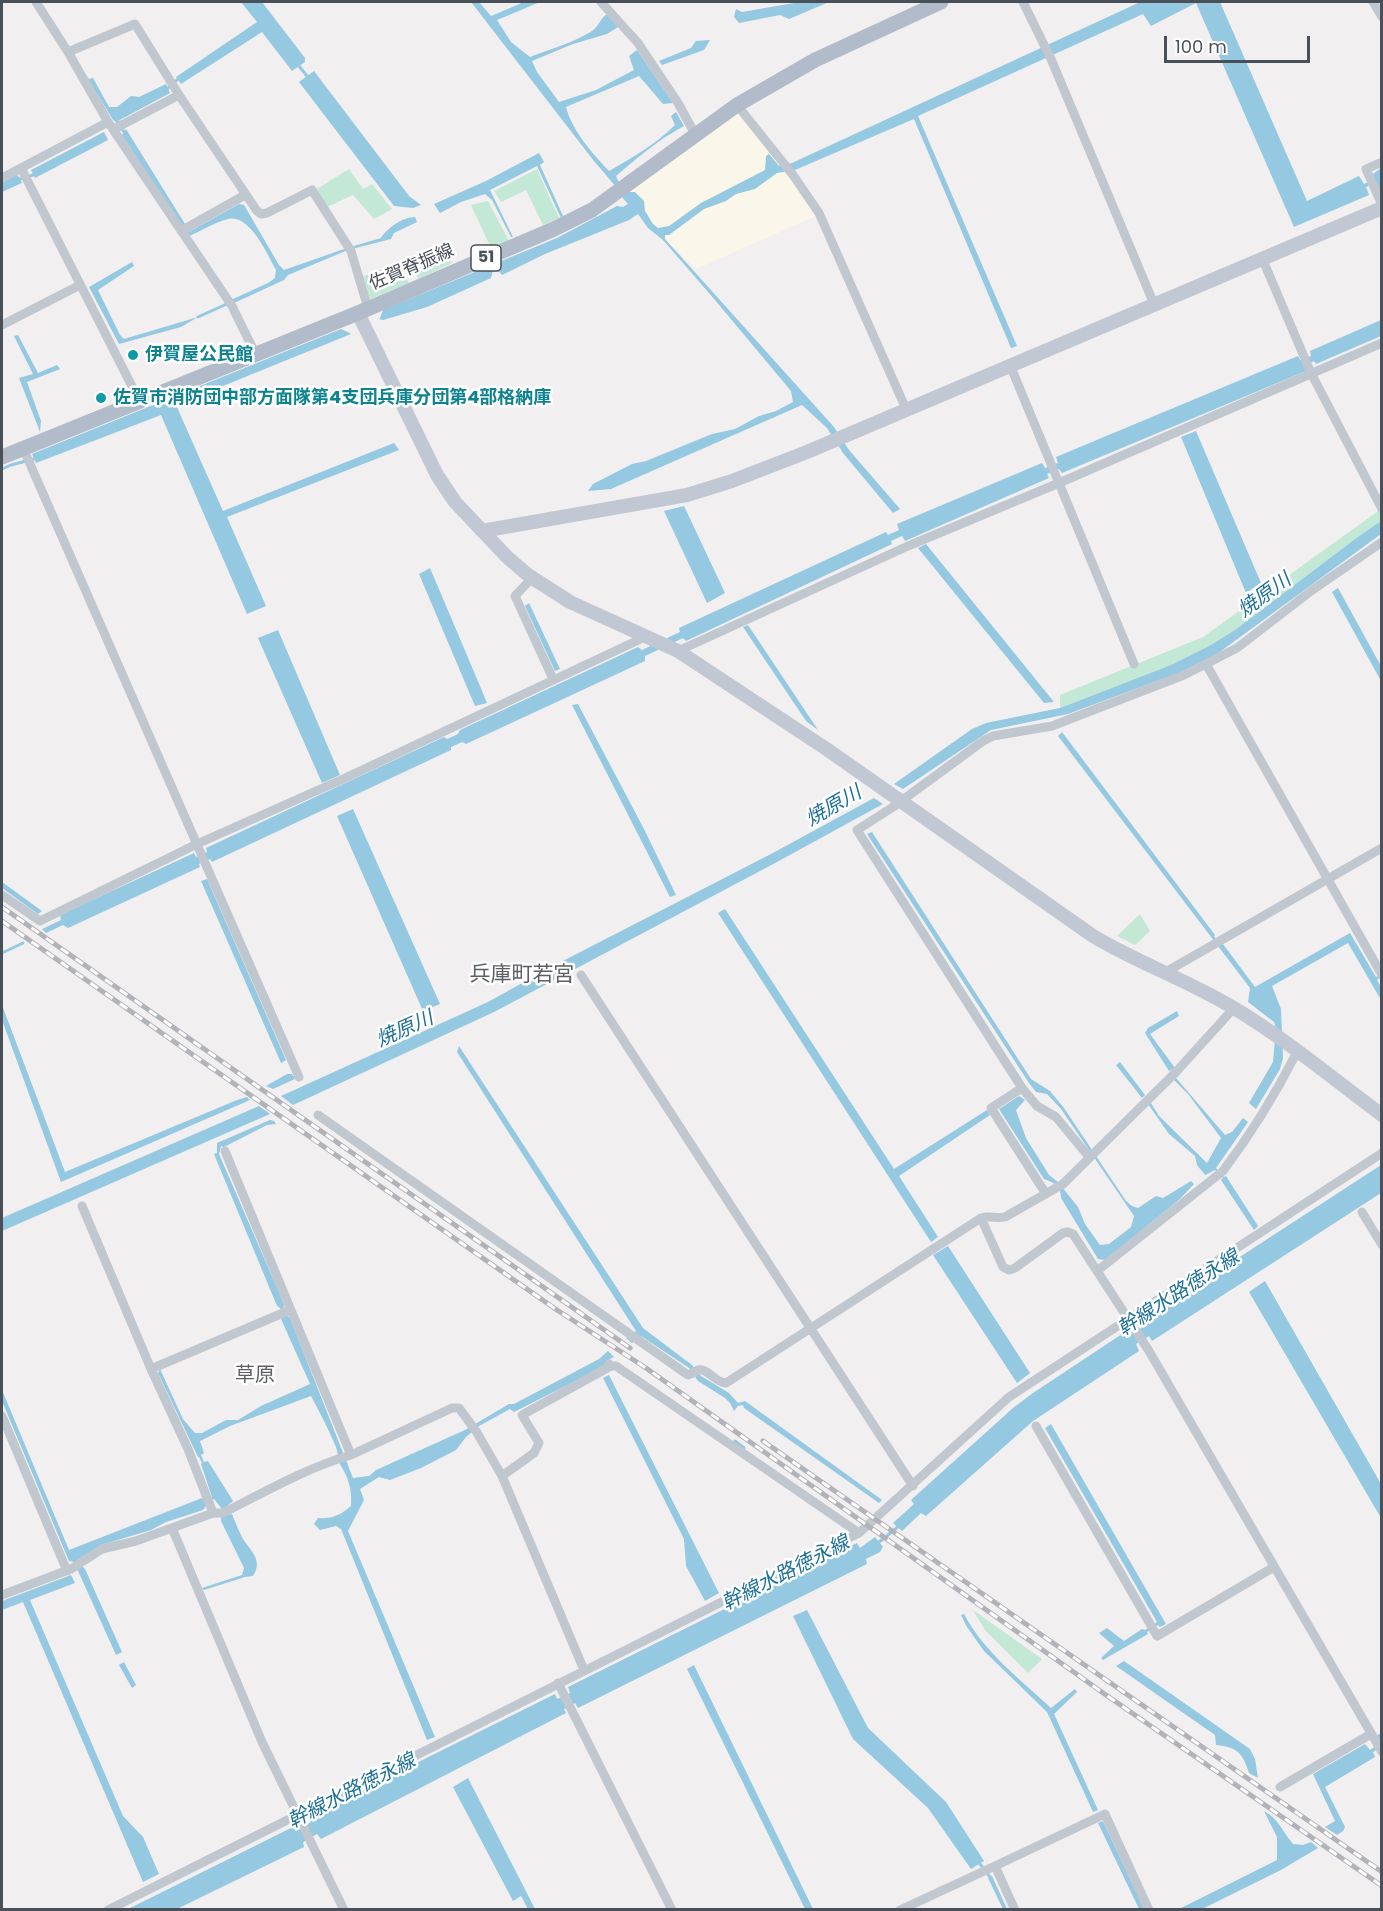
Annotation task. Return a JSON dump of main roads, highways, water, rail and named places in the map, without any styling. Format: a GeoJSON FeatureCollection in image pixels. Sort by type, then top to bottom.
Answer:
{"type":"FeatureCollection","features":[{"type":"Feature","properties":{"kind":"main road","name":"佐賀脊振線"},"geometry":{"type":"LineString","coordinates":[[2,457],[24,451],[139,400],[255,353],[363,318],[554,229],[592,210],[737,105],[815,60],[940,2]]}},
{"type":"Feature","properties":{"kind":"water"},"geometry":{"type":"Polygon","coordinates":[[[241,2],[262,2],[305,58],[305,62],[292,71],[262,32],[181,84],[176,77],[257,22],[241,2]]]}},
{"type":"Feature","properties":{"kind":"water"},"geometry":{"type":"Polygon","coordinates":[[[471,2],[479,2],[491,16],[524,2],[540,2],[497,20],[511,42],[530,57],[585,35],[594,29],[607,14],[618,27],[607,34],[573,44],[532,61],[537,72],[559,102],[596,90],[634,70],[629,56],[637,50],[673,103],[663,104],[639,76],[566,107],[578,133],[609,171],[668,132],[675,125],[671,116],[676,112],[684,126],[657,143],[616,176],[620,185],[617,188],[471,2]]]}},
{"type":"Feature","properties":{"kind":"water"},"geometry":{"type":"Polygon","coordinates":[[[800,2],[829,2],[789,19],[780,15],[739,23],[734,17],[736,9],[742,12],[800,2]]]}},
{"type":"Feature","properties":{"kind":"water"},"geometry":{"type":"Polygon","coordinates":[[[1137,2],[1220,2],[1307,201],[1359,176],[1364,184],[1375,179],[1373,174],[1381,168],[1381,192],[1376,182],[1366,187],[1369,195],[1294,227],[1196,3],[1151,26],[1143,14],[918,116],[1017,346],[1011,348],[914,119],[795,170],[777,173],[755,189],[736,194],[726,201],[704,209],[669,235],[665,235],[665,239],[834,427],[849,450],[900,509],[893,513],[843,453],[827,428],[802,405],[611,489],[588,491],[593,484],[632,464],[646,461],[712,434],[735,429],[793,402],[791,391],[715,300],[663,240],[648,228],[638,214],[502,275],[497,269],[493,270],[491,278],[427,307],[383,320],[379,319],[351,334],[176,405],[223,511],[394,443],[399,450],[227,517],[266,606],[247,614],[161,415],[36,463],[32,454],[341,329],[344,330],[382,313],[383,310],[557,238],[617,206],[623,207],[628,204],[621,196],[626,192],[635,192],[644,201],[645,211],[658,228],[669,226],[701,203],[765,170],[766,156],[769,154],[779,166],[792,163],[1137,2]]]}},
{"type":"Feature","properties":{"kind":"water"},"geometry":{"type":"Polygon","coordinates":[[[710,40],[704,50],[662,65],[659,61],[691,48],[696,41],[710,40]]]}},
{"type":"Feature","properties":{"kind":"water"},"geometry":{"type":"Polygon","coordinates":[[[314,71],[409,196],[421,205],[413,208],[394,206],[299,82],[314,71]]]}},
{"type":"Feature","properties":{"kind":"water"},"geometry":{"type":"Polygon","coordinates":[[[93,78],[109,107],[117,107],[131,96],[139,97],[166,84],[170,93],[116,122],[88,79],[93,78]]]}},
{"type":"Feature","properties":{"kind":"water"},"geometry":{"type":"Polygon","coordinates":[[[126,129],[185,224],[181,226],[122,135],[126,129]]]}},
{"type":"Feature","properties":{"kind":"water"},"geometry":{"type":"Polygon","coordinates":[[[104,132],[108,140],[35,178],[31,170],[104,132]]]}},
{"type":"Feature","properties":{"kind":"water"},"geometry":{"type":"Polygon","coordinates":[[[539,153],[544,162],[540,165],[563,216],[561,218],[537,166],[490,190],[513,237],[492,200],[485,194],[461,202],[440,213],[434,204],[486,181],[539,153]]]}},
{"type":"Feature","properties":{"kind":"water"},"geometry":{"type":"Polygon","coordinates":[[[17,174],[22,183],[2,192],[2,181],[17,174]]]}},
{"type":"Feature","properties":{"kind":"water"},"geometry":{"type":"Polygon","coordinates":[[[239,204],[244,205],[284,270],[381,238],[391,227],[405,219],[415,217],[417,222],[394,233],[391,239],[348,250],[288,275],[284,280],[234,303],[231,300],[275,278],[276,270],[257,237],[244,223],[236,219],[223,220],[189,236],[187,233],[239,204]]]}},
{"type":"Feature","properties":{"kind":"water"},"geometry":{"type":"Polygon","coordinates":[[[132,262],[134,266],[98,290],[124,339],[198,317],[181,327],[119,344],[89,287],[132,262]]]}},
{"type":"Feature","properties":{"kind":"water"},"geometry":{"type":"Polygon","coordinates":[[[1381,320],[1381,336],[1316,364],[1314,361],[1304,366],[1306,371],[1062,473],[1059,469],[1047,474],[1049,478],[905,541],[902,536],[891,541],[892,544],[686,641],[683,638],[645,656],[645,661],[466,744],[462,742],[451,747],[451,750],[212,862],[210,859],[199,864],[200,867],[68,928],[63,925],[46,933],[42,929],[61,920],[60,915],[194,853],[196,857],[207,852],[206,848],[444,737],[447,739],[458,734],[460,730],[638,647],[642,650],[680,632],[679,628],[886,532],[888,535],[899,530],[897,524],[1042,463],[1045,468],[1058,463],[1056,457],[1298,356],[1300,360],[1311,356],[1310,351],[1381,320]]]}},
{"type":"Feature","properties":{"kind":"water"},"geometry":{"type":"Polygon","coordinates":[[[18,335],[38,373],[57,365],[60,369],[27,382],[41,421],[40,432],[19,378],[33,374],[14,336],[18,335]]]}},
{"type":"Feature","properties":{"kind":"water"},"geometry":{"type":"Polygon","coordinates":[[[1196,431],[1261,583],[1246,593],[1181,437],[1196,431]]]}},
{"type":"Feature","properties":{"kind":"water"},"geometry":{"type":"Polygon","coordinates":[[[684,506],[725,593],[707,603],[664,511],[684,506]]]}},
{"type":"Feature","properties":{"kind":"water"},"geometry":{"type":"Polygon","coordinates":[[[1381,521],[1381,534],[1217,654],[1181,672],[1068,714],[991,730],[903,789],[894,784],[972,729],[986,723],[1060,708],[1171,665],[1209,646],[1235,630],[1381,521]]]}},
{"type":"Feature","properties":{"kind":"water"},"geometry":{"type":"Polygon","coordinates":[[[926,544],[1054,702],[1044,703],[918,548],[926,544]]]}},
{"type":"Feature","properties":{"kind":"water"},"geometry":{"type":"Polygon","coordinates":[[[430,568],[487,703],[475,706],[419,574],[430,568]]]}},
{"type":"Feature","properties":{"kind":"water"},"geometry":{"type":"Polygon","coordinates":[[[1338,588],[1381,666],[1381,681],[1332,592],[1338,588]]]}},
{"type":"Feature","properties":{"kind":"water"},"geometry":{"type":"Polygon","coordinates":[[[529,603],[560,669],[555,671],[525,606],[529,603]]]}},
{"type":"Feature","properties":{"kind":"water"},"geometry":{"type":"Polygon","coordinates":[[[748,625],[818,730],[806,721],[743,627],[748,625]]]}},
{"type":"Feature","properties":{"kind":"water"},"geometry":{"type":"Polygon","coordinates":[[[278,630],[340,775],[322,783],[258,638],[278,630]]]}},
{"type":"Feature","properties":{"kind":"water"},"geometry":{"type":"Polygon","coordinates":[[[578,704],[676,895],[670,897],[572,705],[578,704]]]}},
{"type":"Feature","properties":{"kind":"water"},"geometry":{"type":"Polygon","coordinates":[[[1062,732],[1215,935],[1220,945],[1223,944],[1255,987],[1350,933],[1376,977],[1381,974],[1377,980],[1381,987],[1381,1000],[1348,943],[1272,986],[1281,1009],[1283,1058],[1280,1069],[1256,1109],[1249,1103],[1273,1062],[1276,1028],[1274,1022],[1248,1002],[1250,988],[1058,736],[1062,732]]]}},
{"type":"Feature","properties":{"kind":"water"},"geometry":{"type":"Polygon","coordinates":[[[874,798],[883,804],[494,1012],[293,1105],[281,1096],[488,1002],[874,798]]]}},
{"type":"Feature","properties":{"kind":"water"},"geometry":{"type":"Polygon","coordinates":[[[353,809],[440,1004],[423,1011],[337,816],[353,809]]]}},
{"type":"Feature","properties":{"kind":"water"},"geometry":{"type":"Polygon","coordinates":[[[872,832],[1031,1079],[1050,1091],[1064,1108],[1126,1201],[1138,1208],[1156,1196],[1163,1198],[1191,1181],[1194,1184],[1180,1199],[1105,1260],[1098,1259],[1061,1198],[1059,1188],[1044,1179],[999,1109],[1019,1096],[1025,1100],[1016,1110],[1026,1138],[1049,1175],[1058,1182],[1078,1207],[1085,1224],[1100,1245],[1109,1244],[1131,1227],[1134,1216],[1061,1109],[1047,1094],[1036,1092],[1029,1083],[867,834],[872,832]]]}},
{"type":"Feature","properties":{"kind":"water"},"geometry":{"type":"Polygon","coordinates":[[[207,879],[286,1060],[281,1063],[201,881],[207,879]]]}},
{"type":"Feature","properties":{"kind":"water"},"geometry":{"type":"Polygon","coordinates":[[[2,882],[42,911],[38,914],[2,888],[2,882]]]}},
{"type":"Feature","properties":{"kind":"water"},"geometry":{"type":"Polygon","coordinates":[[[725,909],[894,1169],[987,1110],[990,1115],[899,1176],[938,1237],[931,1242],[718,913],[725,909]]]}},
{"type":"Feature","properties":{"kind":"water"},"geometry":{"type":"Polygon","coordinates":[[[2,1005],[65,1172],[237,1100],[247,1097],[250,1100],[61,1182],[2,1020],[2,1005]]]}},
{"type":"Feature","properties":{"kind":"water"},"geometry":{"type":"Polygon","coordinates":[[[1177,1011],[1179,1016],[1150,1034],[1175,1068],[1169,1071],[1145,1033],[1148,1028],[1177,1011]]]}},
{"type":"Feature","properties":{"kind":"water"},"geometry":{"type":"Polygon","coordinates":[[[459,1046],[643,1328],[692,1365],[701,1376],[729,1393],[738,1403],[745,1401],[882,1500],[879,1503],[744,1408],[743,1405],[738,1406],[734,1411],[725,1398],[698,1381],[689,1368],[641,1336],[632,1343],[626,1338],[636,1331],[457,1052],[459,1046]]]}},
{"type":"Feature","properties":{"kind":"water"},"geometry":{"type":"Polygon","coordinates":[[[1120,1062],[1145,1095],[1142,1098],[1116,1065],[1120,1062]]]}},
{"type":"Feature","properties":{"kind":"water"},"geometry":{"type":"Polygon","coordinates":[[[287,1074],[292,1074],[295,1079],[273,1089],[266,1086],[287,1074]]]}},
{"type":"Feature","properties":{"kind":"water"},"geometry":{"type":"Polygon","coordinates":[[[1176,1078],[1225,1135],[1232,1132],[1243,1118],[1248,1122],[1216,1168],[1224,1177],[1226,1176],[1258,1226],[1254,1230],[1221,1180],[1223,1178],[1215,1170],[1205,1175],[1197,1165],[1195,1156],[1169,1134],[1148,1104],[1151,1103],[1159,1116],[1207,1163],[1221,1138],[1188,1094],[1174,1080],[1176,1078]]]}},
{"type":"Feature","properties":{"kind":"water"},"geometry":{"type":"Polygon","coordinates":[[[259,1106],[270,1114],[2,1231],[2,1218],[259,1106]]]}},
{"type":"Feature","properties":{"kind":"water"},"geometry":{"type":"Polygon","coordinates":[[[270,1120],[276,1124],[267,1125],[224,1147],[221,1146],[219,1154],[284,1304],[285,1312],[290,1318],[353,1478],[369,1476],[376,1470],[465,1430],[509,1404],[514,1404],[599,1359],[608,1351],[614,1357],[601,1368],[514,1412],[510,1409],[479,1426],[456,1450],[421,1468],[390,1480],[379,1477],[360,1489],[364,1500],[348,1531],[435,1737],[427,1740],[341,1529],[336,1526],[320,1530],[314,1524],[318,1518],[332,1517],[344,1512],[351,1506],[351,1500],[349,1485],[336,1447],[311,1396],[230,1426],[200,1441],[204,1462],[208,1461],[233,1501],[225,1508],[229,1515],[232,1514],[242,1537],[254,1555],[257,1565],[253,1576],[204,1590],[202,1588],[242,1575],[244,1568],[221,1521],[222,1509],[214,1499],[205,1503],[203,1510],[166,1522],[151,1530],[101,1545],[82,1566],[122,1652],[116,1655],[74,1562],[69,1561],[2,1401],[2,1390],[69,1550],[202,1498],[203,1500],[212,1497],[202,1463],[158,1373],[160,1369],[183,1419],[195,1433],[202,1433],[226,1420],[238,1420],[261,1406],[310,1384],[281,1319],[284,1317],[277,1306],[214,1154],[217,1153],[217,1143],[270,1120]]]}},
{"type":"Feature","properties":{"kind":"water"},"geometry":{"type":"Polygon","coordinates":[[[1381,1165],[1381,1193],[1152,1341],[1149,1336],[1136,1344],[1139,1351],[1033,1421],[926,1516],[921,1513],[902,1531],[893,1523],[914,1504],[911,1500],[1013,1408],[1033,1393],[1125,1332],[1130,1335],[1143,1327],[1140,1322],[1381,1165]]]}},
{"type":"Feature","properties":{"kind":"water"},"geometry":{"type":"Polygon","coordinates":[[[948,1246],[1030,1373],[1017,1383],[933,1255],[948,1246]]]}},
{"type":"Feature","properties":{"kind":"water"},"geometry":{"type":"Polygon","coordinates":[[[1265,1281],[1381,1484],[1381,1518],[1249,1292],[1265,1281]]]}},
{"type":"Feature","properties":{"kind":"water"},"geometry":{"type":"Polygon","coordinates":[[[609,1375],[719,1593],[705,1601],[686,1566],[684,1539],[603,1378],[609,1375]]]}},
{"type":"Feature","properties":{"kind":"water"},"geometry":{"type":"Polygon","coordinates":[[[1051,1424],[1166,1624],[1160,1627],[1158,1625],[1147,1632],[1148,1634],[1103,1660],[1101,1658],[1114,1646],[1099,1633],[1107,1628],[1124,1641],[1157,1622],[1045,1428],[1051,1424]]]}},
{"type":"Feature","properties":{"kind":"water"},"geometry":{"type":"Polygon","coordinates":[[[875,1537],[883,1547],[880,1552],[866,1559],[867,1564],[578,1708],[575,1703],[564,1709],[566,1713],[321,1839],[317,1834],[303,1842],[304,1847],[177,1909],[126,1910],[293,1827],[296,1831],[311,1822],[308,1817],[555,1694],[557,1699],[570,1693],[568,1687],[857,1543],[860,1548],[875,1537]]]}},
{"type":"Feature","properties":{"kind":"water"},"geometry":{"type":"Polygon","coordinates":[[[71,1575],[75,1583],[30,1600],[123,1816],[143,1837],[159,1874],[143,1882],[23,1602],[2,1610],[2,1601],[71,1575]]]}},
{"type":"Feature","properties":{"kind":"water"},"geometry":{"type":"Polygon","coordinates":[[[807,1610],[868,1728],[946,1802],[984,1861],[971,1869],[928,1808],[853,1739],[793,1616],[807,1610]]]}},
{"type":"Feature","properties":{"kind":"water"},"geometry":{"type":"Polygon","coordinates":[[[964,1614],[992,1653],[1051,1708],[1075,1689],[1077,1692],[1054,1714],[1098,1810],[1093,1812],[1047,1712],[984,1651],[967,1627],[961,1615],[964,1614]]]}},
{"type":"Feature","properties":{"kind":"water"},"geometry":{"type":"Polygon","coordinates":[[[1124,1661],[1250,1749],[1255,1759],[1258,1778],[1249,1773],[1238,1752],[1229,1747],[1216,1745],[1215,1735],[1116,1666],[1124,1661]]]}},
{"type":"Feature","properties":{"kind":"water"},"geometry":{"type":"Polygon","coordinates":[[[124,1662],[136,1685],[132,1688],[119,1665],[124,1662]]]}},
{"type":"Feature","properties":{"kind":"water"},"geometry":{"type":"Polygon","coordinates":[[[694,1665],[813,1909],[805,1909],[687,1669],[694,1665]]]}},
{"type":"Feature","properties":{"kind":"water"},"geometry":{"type":"Polygon","coordinates":[[[1381,1733],[1381,1747],[1373,1752],[1375,1757],[1325,1787],[1345,1827],[1337,1835],[1325,1827],[1335,1821],[1313,1774],[1365,1744],[1370,1750],[1380,1743],[1376,1736],[1381,1733]]]}},
{"type":"Feature","properties":{"kind":"water"},"geometry":{"type":"Polygon","coordinates":[[[468,1778],[535,1909],[528,1909],[521,1896],[513,1901],[453,1787],[468,1778]]]}},
{"type":"Feature","properties":{"kind":"water"},"geometry":{"type":"Polygon","coordinates":[[[1264,1811],[1277,1822],[1293,1844],[1303,1845],[1311,1842],[1318,1848],[1281,1870],[1202,1909],[1179,1909],[1277,1860],[1277,1837],[1264,1811]]]}},
{"type":"Feature","properties":{"kind":"water"},"geometry":{"type":"Polygon","coordinates":[[[1103,1821],[1144,1909],[1139,1909],[1098,1823],[1103,1821]]]}},
{"type":"Feature","properties":{"kind":"water"},"geometry":{"type":"Polygon","coordinates":[[[992,1876],[1007,1909],[1003,1909],[988,1878],[992,1876]]]}},
{"type":"Feature","properties":{"kind":"waterway"},"geometry":{"type":"LineString","coordinates":[[299,66],[307,76]]}},
{"type":"Feature","properties":{"kind":"waterway"},"geometry":{"type":"LineString","coordinates":[[168,88],[178,79]]}},
{"type":"Feature","properties":{"kind":"waterway"},"geometry":{"type":"LineString","coordinates":[[117,121],[124,132]]}},
{"type":"Feature","properties":{"kind":"waterway"},"geometry":{"type":"LineString","coordinates":[[20,179],[33,175]]}},
{"type":"Feature","properties":{"kind":"waterway"},"geometry":{"type":"LineString","coordinates":[[198,317],[229,303]]}},
{"type":"Feature","properties":{"kind":"waterway"},"geometry":{"type":"LineString","coordinates":[[2,469],[34,459]]}},
{"type":"Feature","properties":{"kind":"waterway"},"geometry":{"type":"LineString","coordinates":[[2,953],[23,943]]}},
{"type":"Feature","properties":{"kind":"waterway"},"geometry":{"type":"LineString","coordinates":[[735,1441],[744,1448]]}},
{"type":"Feature","properties":{"kind":"waterway","name":"幹線水路徳永線"},"geometry":{"type":"LineString","coordinates":[[878,1543],[899,1526]]}},
{"type":"Feature","properties":{"kind":"waterway"},"geometry":{"type":"LineString","coordinates":[[980,1864],[990,1877]]}},
{"type":"Feature","properties":{"kind":"railway"},"geometry":{"type":"LineString","coordinates":[[2,907],[630,1348]]}},
{"type":"Feature","properties":{"kind":"railway"},"geometry":{"type":"LineString","coordinates":[[2,921],[554,1308],[646,1368],[1106,1695],[1382,1886]]}},
{"type":"Feature","properties":{"kind":"railway"},"geometry":{"type":"LineString","coordinates":[[763,1441],[1382,1872]]}},
{"type":"Feature","properties":{"kind":"place","name":"伊賀屋公民館"},"geometry":{"type":"Point","coordinates":[133,355]}},
{"type":"Feature","properties":{"kind":"place","name":"佐賀市消防団中部方面隊第4支団兵庫分団第4部格納庫"},"geometry":{"type":"Point","coordinates":[101,398]}},
{"type":"Feature","properties":{"kind":"district","name":"兵庫町若宮"},"geometry":{"type":"Point","coordinates":[522,976]}},
{"type":"Feature","properties":{"kind":"district","name":"草原"},"geometry":{"type":"Point","coordinates":[255,1376]}},
{"type":"Feature","properties":{"kind":"water label","name":"焼原川"},"geometry":{"type":"Point","coordinates":[1265,596]}},
{"type":"Feature","properties":{"kind":"water label","name":"焼原川"},"geometry":{"type":"Point","coordinates":[834,807]}},
{"type":"Feature","properties":{"kind":"water label","name":"焼原川"},"geometry":{"type":"Point","coordinates":[405,1030]}}]}
